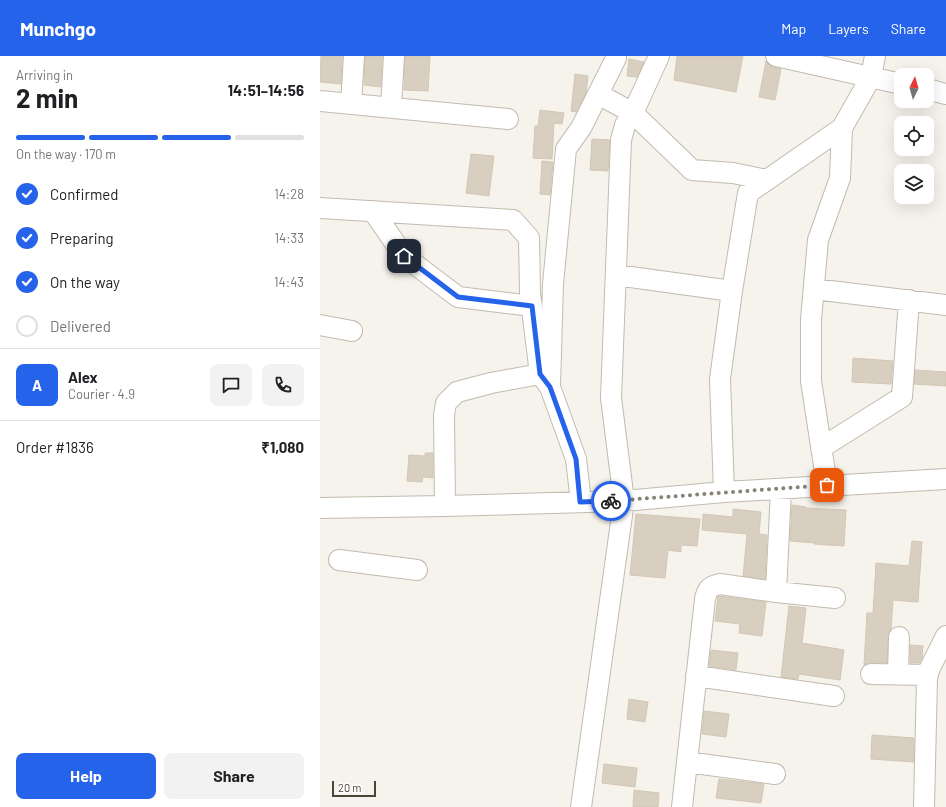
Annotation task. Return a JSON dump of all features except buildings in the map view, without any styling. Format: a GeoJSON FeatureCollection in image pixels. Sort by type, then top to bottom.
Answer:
{"type":"FeatureCollection","features":[{"type":"Feature","properties":{"kind":"street"},"geometry":{"type":"LineString","coordinates":[[351,104],[354,56]]}},
{"type":"Feature","properties":{"kind":"street"},"geometry":{"type":"LineString","coordinates":[[391,107],[394,56]]}},
{"type":"Feature","properties":{"kind":"street"},"geometry":{"type":"LineString","coordinates":[[581,807],[624,501],[610,398],[621,140],[625,125],[633,113],[659,56]]}},
{"type":"Feature","properties":{"kind":"street"},"geometry":{"type":"LineString","coordinates":[[776,56],[894,82]]}},
{"type":"Feature","properties":{"kind":"street"},"geometry":{"type":"LineString","coordinates":[[724,492],[720,379],[732,291],[748,193],[842,128],[871,77],[875,56]]}},
{"type":"Feature","properties":{"kind":"street"},"geometry":{"type":"LineString","coordinates":[[545,380],[566,149],[580,128],[616,58]]}},
{"type":"Feature","properties":{"kind":"street"},"geometry":{"type":"LineString","coordinates":[[934,91],[946,94]]}},
{"type":"Feature","properties":{"kind":"street"},"geometry":{"type":"LineString","coordinates":[[598,94],[633,113],[692,170],[733,173],[767,180]]}},
{"type":"Feature","properties":{"kind":"street"},"geometry":{"type":"LineString","coordinates":[[320,101],[508,119]]}},
{"type":"Feature","properties":{"kind":"street"},"geometry":{"type":"LineString","coordinates":[[827,485],[811,381],[811,320],[818,240],[840,178],[842,128]]}},
{"type":"Feature","properties":{"kind":"street"},"geometry":{"type":"LineString","coordinates":[[320,208],[513,220],[529,238],[532,306],[545,380],[576,459],[580,502]]}},
{"type":"Feature","properties":{"kind":"street"},"geometry":{"type":"LineString","coordinates":[[373,211],[404,256],[458,297],[532,306]]}},
{"type":"Feature","properties":{"kind":"street"},"geometry":{"type":"LineString","coordinates":[[616,275],[732,291]]}},
{"type":"Feature","properties":{"kind":"street"},"geometry":{"type":"LineString","coordinates":[[814,289],[946,305]]}},
{"type":"Feature","properties":{"kind":"street"},"geometry":{"type":"LineString","coordinates":[[821,448],[902,397],[909,300]]}},
{"type":"Feature","properties":{"kind":"street"},"geometry":{"type":"LineString","coordinates":[[320,324],[352,331]]}},
{"type":"Feature","properties":{"kind":"street"},"geometry":{"type":"LineString","coordinates":[[445,506],[444,415],[446,403],[457,392],[491,383],[545,380]]}},
{"type":"Feature","properties":{"kind":"street"},"geometry":{"type":"LineString","coordinates":[[320,508],[624,501],[724,492],[946,479]]}},
{"type":"Feature","properties":{"kind":"street"},"geometry":{"type":"LineString","coordinates":[[776,592],[781,489]]}},
{"type":"Feature","properties":{"kind":"street"},"geometry":{"type":"LineString","coordinates":[[339,560],[417,570]]}},
{"type":"Feature","properties":{"kind":"street"},"geometry":{"type":"LineString","coordinates":[[682,807],[707,590],[714,585],[720,584],[835,598]]}},
{"type":"Feature","properties":{"kind":"street"},"geometry":{"type":"LineString","coordinates":[[924,807],[928,675],[946,636]]}},
{"type":"Feature","properties":{"kind":"street"},"geometry":{"type":"LineString","coordinates":[[898,637],[898,674]]}},
{"type":"Feature","properties":{"kind":"street"},"geometry":{"type":"LineString","coordinates":[[871,674],[928,675]]}},
{"type":"Feature","properties":{"kind":"street"},"geometry":{"type":"LineString","coordinates":[[696,676],[834,696]]}},
{"type":"Feature","properties":{"kind":"street"},"geometry":{"type":"LineString","coordinates":[[687,762],[775,774]]}},
{"type":"Feature","properties":{"kind":"way so far"},"geometry":{"type":"LineString","coordinates":[[611,501],[827,485]]}},
{"type":"Feature","properties":{"kind":"route"},"geometry":{"type":"LineString","coordinates":[[404,256],[458,297],[532,306],[540,374],[550,387],[576,459],[580,502],[611,501]]}}]}
